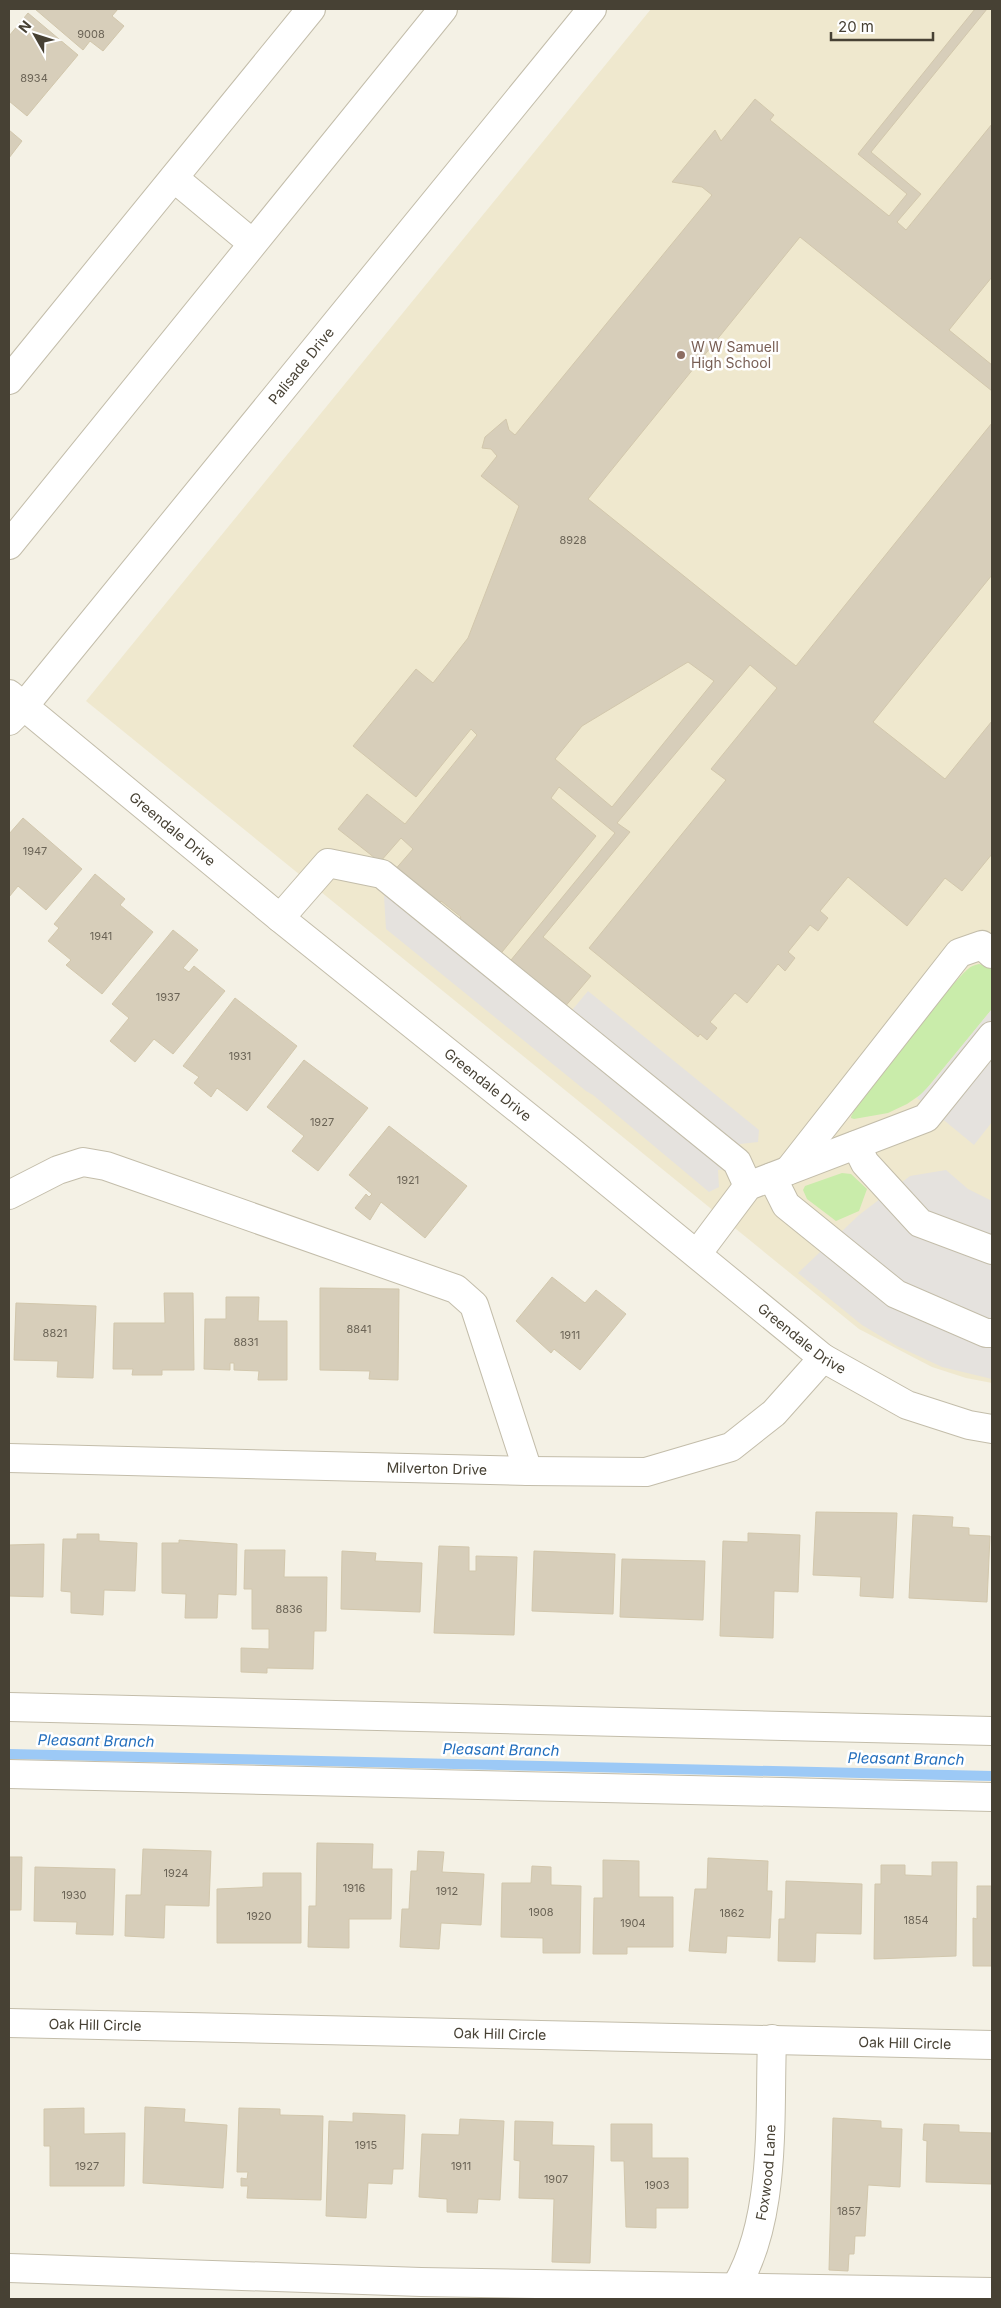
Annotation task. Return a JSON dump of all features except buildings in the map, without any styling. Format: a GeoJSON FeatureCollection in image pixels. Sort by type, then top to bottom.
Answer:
{"type":"FeatureCollection","features":[{"type":"Feature","properties":{"kind":"street"},"geometry":{"type":"LineString","coordinates":[[9,380],[311,9]]}},
{"type":"Feature","properties":{"kind":"street"},"geometry":{"type":"LineString","coordinates":[[10,540],[443,9]]}},
{"type":"Feature","properties":{"kind":"street","name":"Palisade Drive"},"geometry":{"type":"LineString","coordinates":[[14,707],[592,9]]}},
{"type":"Feature","properties":{"kind":"street"},"geometry":{"type":"LineString","coordinates":[[174,178],[252,243]]}},
{"type":"Feature","properties":{"kind":"street","name":"Greendale Drive"},"geometry":{"type":"LineString","coordinates":[[14,707],[280,918],[823,1358],[906,1406],[969,1425],[992,1429]]}},
{"type":"Feature","properties":{"kind":"street"},"geometry":{"type":"LineString","coordinates":[[280,918],[328,863],[382,874],[737,1162],[770,1178],[786,1205],[896,1294],[986,1333],[992,1333]]}},
{"type":"Feature","properties":{"kind":"street"},"geometry":{"type":"LineString","coordinates":[[697,1254],[770,1178],[959,953],[982,945],[992,954]]}},
{"type":"Feature","properties":{"kind":"street"},"geometry":{"type":"LineString","coordinates":[[770,1178],[926,1118],[992,1036]]}},
{"type":"Feature","properties":{"kind":"street"},"geometry":{"type":"LineString","coordinates":[[856,1145],[865,1163],[920,1223],[992,1250]]}},
{"type":"Feature","properties":{"kind":"street"},"geometry":{"type":"LineString","coordinates":[[9,1195],[58,1170],[84,1162],[106,1166],[456,1289],[474,1305],[528,1471]]}},
{"type":"Feature","properties":{"kind":"street","name":"Milverton Drive"},"geometry":{"type":"LineString","coordinates":[[9,1458],[528,1471],[646,1472],[731,1447],[774,1413],[823,1358]]}},
{"type":"Feature","properties":{"kind":"street"},"geometry":{"type":"LineString","coordinates":[[9,1707],[992,1731]]}},
{"type":"Feature","properties":{"kind":"street"},"geometry":{"type":"LineString","coordinates":[[9,1774],[992,1797]]}},
{"type":"Feature","properties":{"kind":"street","name":"Oak Hill Circle"},"geometry":{"type":"LineString","coordinates":[[9,2023],[992,2045]]}},
{"type":"Feature","properties":{"kind":"street","name":"Foxwood Lane"},"geometry":{"type":"LineString","coordinates":[[732,2293],[756,2242],[768,2172],[772,2039]]}},
{"type":"Feature","properties":{"kind":"street"},"geometry":{"type":"LineString","coordinates":[[9,2268],[415,2291],[992,2292]]}},
{"type":"Feature","properties":{"kind":"shaded area","name":"W W Samuell High School"},"geometry":{"type":"Polygon","coordinates":[[[651,9],[992,9],[992,1383],[966,1378],[932,1367],[859,1329],[86,701],[651,9]]]}},
{"type":"Feature","properties":{"kind":"shaded area"},"geometry":{"type":"Polygon","coordinates":[[[408,885],[568,1015],[588,991],[759,1130],[758,1142],[740,1144],[739,1151],[726,1169],[718,1170],[719,1187],[709,1192],[593,1095],[386,929],[384,896],[408,885]]]}},
{"type":"Feature","properties":{"kind":"shaded area"},"geometry":{"type":"Polygon","coordinates":[[[992,1009],[992,1122],[974,1145],[917,1098],[931,1084],[992,1009]]]}},
{"type":"Feature","properties":{"kind":"shaded area"},"geometry":{"type":"Polygon","coordinates":[[[946,1170],[968,1189],[992,1201],[992,1379],[942,1367],[897,1346],[862,1325],[798,1273],[859,1215],[910,1176],[946,1170]]]}},
{"type":"Feature","properties":{"kind":"green space"},"geometry":{"type":"Polygon","coordinates":[[[979,964],[992,967],[992,1009],[923,1093],[907,1104],[888,1113],[851,1118],[868,1090],[925,1018],[968,969],[979,964]]]}},
{"type":"Feature","properties":{"kind":"green space"},"geometry":{"type":"Polygon","coordinates":[[[842,1173],[851,1174],[867,1189],[859,1211],[836,1221],[807,1199],[803,1190],[805,1186],[842,1173]]]}},
{"type":"Feature","properties":{"kind":"waterway","name":"Pleasant Branch"},"geometry":{"type":"LineString","coordinates":[[9,1754],[992,1776]]}},
{"type":"Feature","properties":{"kind":"place","name":"W W Samuell High School"},"geometry":{"type":"Point","coordinates":[681,355]}}]}
